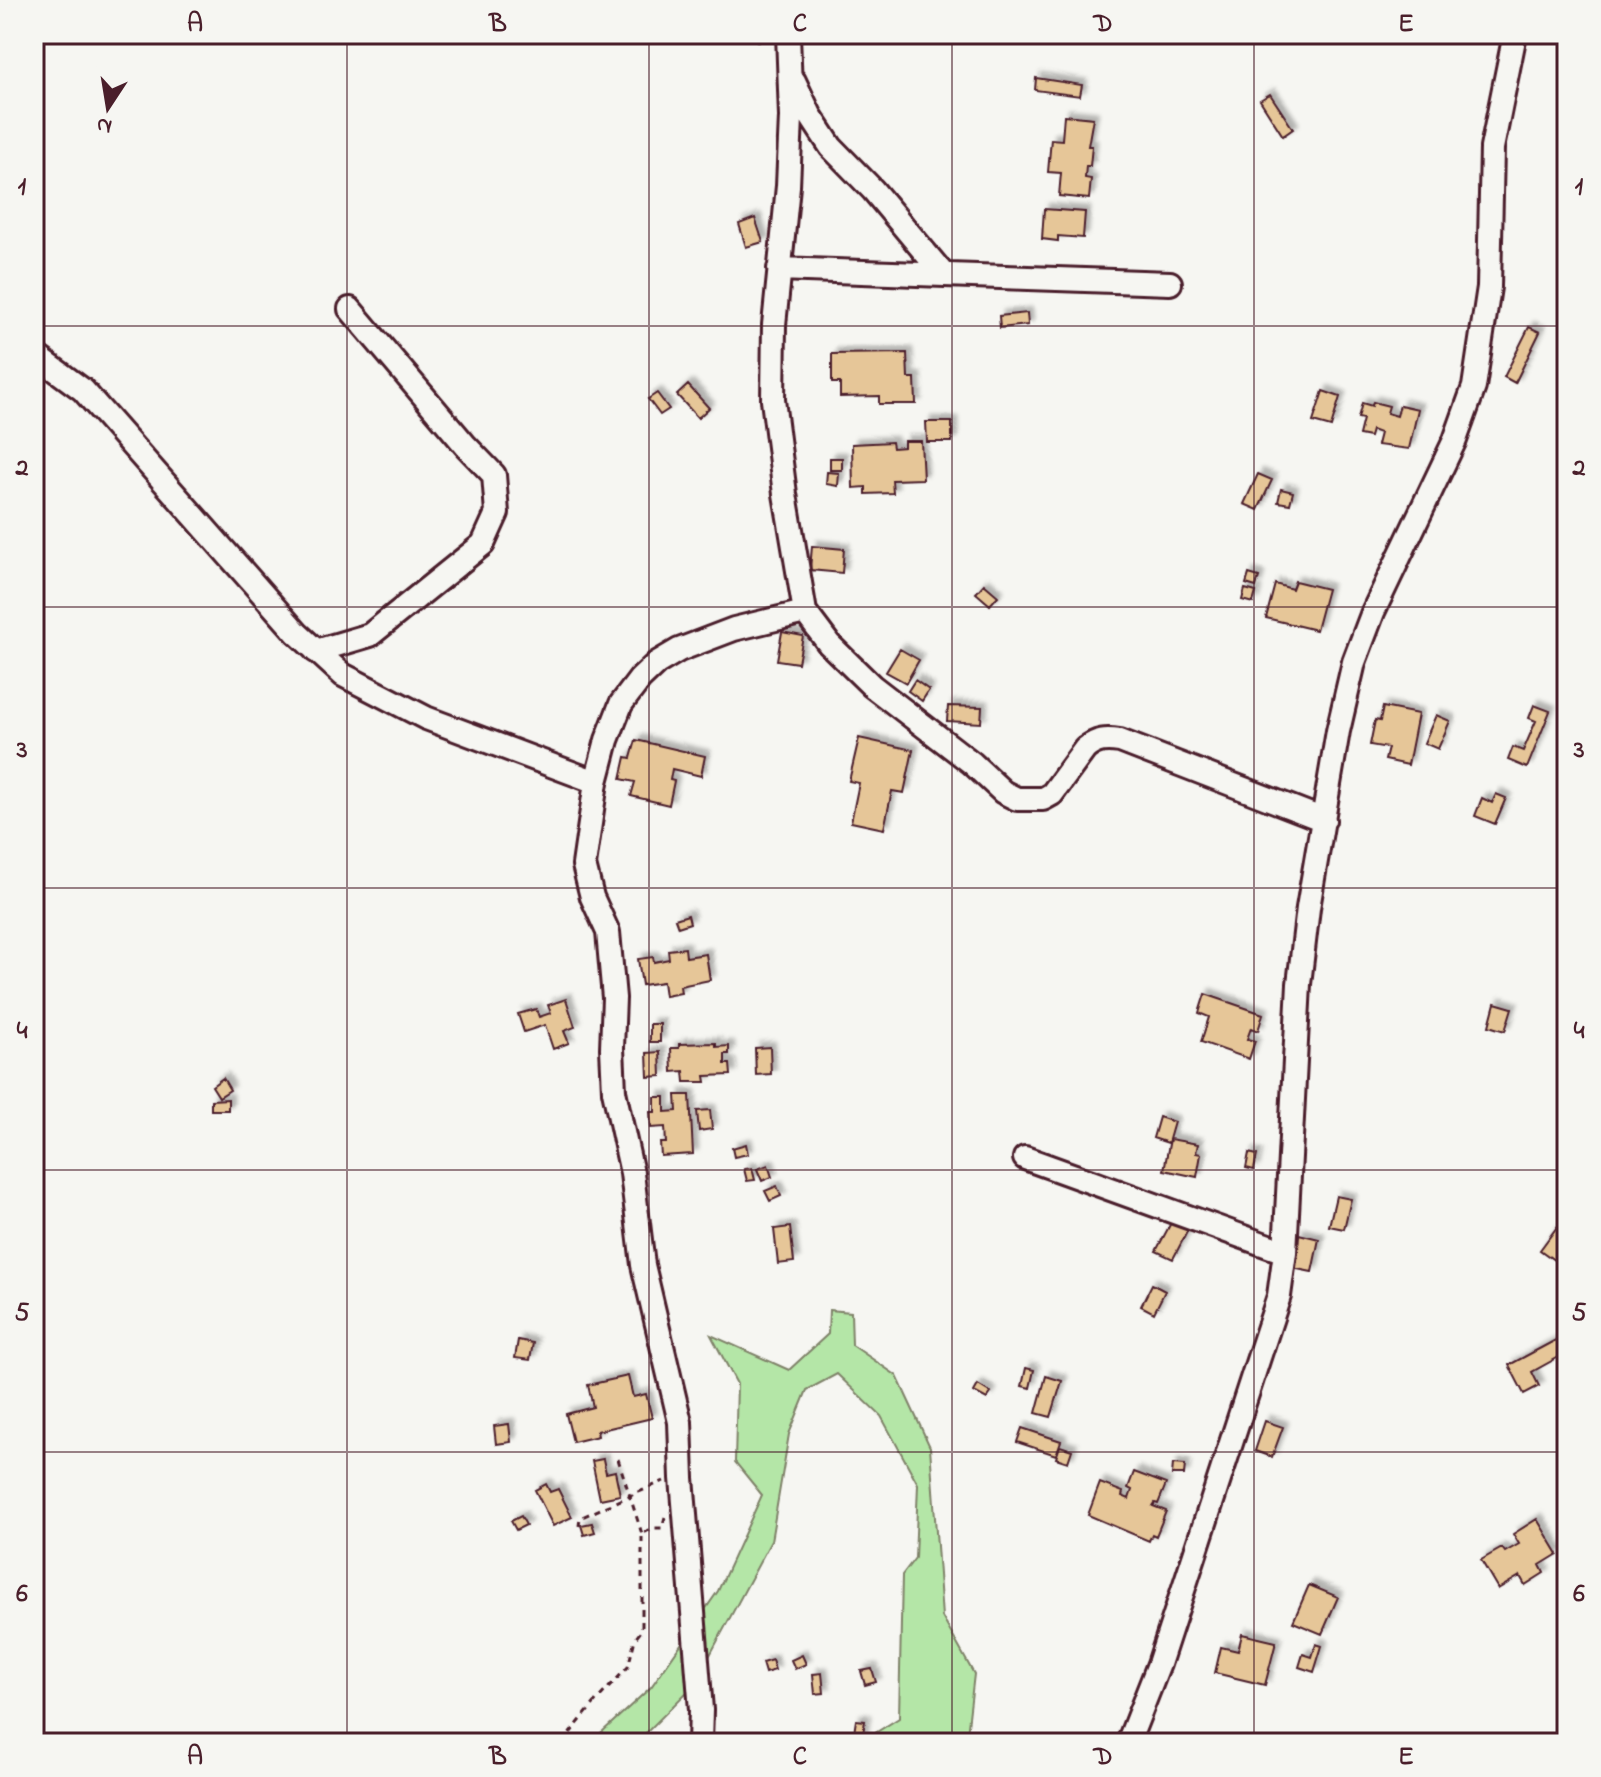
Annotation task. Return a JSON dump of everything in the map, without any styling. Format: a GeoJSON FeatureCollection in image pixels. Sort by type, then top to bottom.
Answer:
{"type":"FeatureCollection","features":[{"type":"Feature","properties":{"kind":"street"},"geometry":{"type":"LineString","coordinates":[[788,34],[791,74],[788,186],[774,325],[773,400],[805,612],[829,644],[872,686],[972,763],[1003,792],[1017,799],[1043,799],[1052,794],[1085,749],[1092,743],[1107,739],[1120,741],[1324,820]]}},
{"type":"Feature","properties":{"kind":"street"},"geometry":{"type":"LineString","coordinates":[[1128,1743],[1159,1664],[1279,1296],[1285,1252],[1299,984],[1308,908],[1338,731],[1354,662],[1373,612],[1455,440],[1474,387],[1489,287],[1492,148],[1515,34]]}},
{"type":"Feature","properties":{"kind":"street"},"geometry":{"type":"LineString","coordinates":[[791,74],[810,115],[831,147],[873,190],[944,275]]}},
{"type":"Feature","properties":{"kind":"street"},"geometry":{"type":"LineString","coordinates":[[779,269],[1170,283]]}},
{"type":"Feature","properties":{"kind":"street"},"geometry":{"type":"LineString","coordinates":[[316,651],[370,635],[483,544],[497,513],[494,475],[350,309]]}},
{"type":"Feature","properties":{"kind":"street"},"geometry":{"type":"LineString","coordinates":[[34,354],[83,390],[297,633],[343,675],[426,718],[596,782]]}},
{"type":"Feature","properties":{"kind":"street"},"geometry":{"type":"LineString","coordinates":[[700,1743],[696,1625],[680,1422],[651,1304],[632,1173],[614,1091],[614,998],[608,932],[592,897],[584,865],[596,782],[607,740],[621,704],[640,679],[657,663],[679,650],[734,629],[805,612]]}},
{"type":"Feature","properties":{"kind":"street"},"geometry":{"type":"LineString","coordinates":[[1025,1158],[1285,1252]]}},
{"type":"Feature","properties":{"kind":"path"},"geometry":{"type":"LineString","coordinates":[[562,1743],[628,1667],[635,1639],[642,1630],[642,1534],[618,1459]]}},
{"type":"Feature","properties":{"kind":"path"},"geometry":{"type":"LineString","coordinates":[[579,1526],[580,1518],[682,1471]]}},
{"type":"Feature","properties":{"kind":"path"},"geometry":{"type":"LineString","coordinates":[[642,1534],[653,1528],[662,1528],[666,1513]]}},
{"type":"Feature","properties":{"kind":"green space"},"geometry":{"type":"Polygon","coordinates":[[[829,1310],[851,1312],[852,1345],[897,1376],[930,1447],[942,1617],[974,1674],[966,1743],[871,1743],[869,1737],[899,1718],[902,1575],[915,1558],[918,1484],[881,1416],[837,1374],[807,1390],[789,1434],[771,1541],[694,1685],[636,1743],[590,1743],[651,1687],[718,1591],[762,1495],[735,1462],[737,1384],[711,1335],[789,1370],[828,1334],[829,1310]]]}},
{"type":"Feature","properties":{"kind":"building"},"geometry":{"type":"Polygon","coordinates":[[[757,34],[778,34],[778,39],[758,41],[757,34]]]}},
{"type":"Feature","properties":{"kind":"building"},"geometry":{"type":"Polygon","coordinates":[[[1036,78],[1082,85],[1080,96],[1035,90],[1036,78]]]}},
{"type":"Feature","properties":{"kind":"building"},"geometry":{"type":"Polygon","coordinates":[[[1270,94],[1293,129],[1283,136],[1260,100],[1270,94]]]}},
{"type":"Feature","properties":{"kind":"building"},"geometry":{"type":"Polygon","coordinates":[[[1064,115],[1093,118],[1088,146],[1092,146],[1090,166],[1086,166],[1085,178],[1091,179],[1089,199],[1059,196],[1061,173],[1048,172],[1051,139],[1062,140],[1064,115]]]}},
{"type":"Feature","properties":{"kind":"building"},"geometry":{"type":"Polygon","coordinates":[[[1044,209],[1085,212],[1083,238],[1058,236],[1058,241],[1042,239],[1044,209]]]}},
{"type":"Feature","properties":{"kind":"building"},"geometry":{"type":"Polygon","coordinates":[[[755,218],[763,242],[746,247],[739,224],[755,218]]]}},
{"type":"Feature","properties":{"kind":"building"},"geometry":{"type":"Polygon","coordinates":[[[1027,313],[1028,325],[1000,328],[999,316],[1027,313]]]}},
{"type":"Feature","properties":{"kind":"building"},"geometry":{"type":"Polygon","coordinates":[[[1529,327],[1540,332],[1515,383],[1504,377],[1529,327]]]}},
{"type":"Feature","properties":{"kind":"building"},"geometry":{"type":"Polygon","coordinates":[[[907,353],[908,378],[915,378],[916,404],[879,404],[879,396],[840,397],[840,383],[832,383],[832,354],[907,353]]]}},
{"type":"Feature","properties":{"kind":"building"},"geometry":{"type":"Polygon","coordinates":[[[688,385],[709,408],[698,418],[677,395],[688,385]]]}},
{"type":"Feature","properties":{"kind":"building"},"geometry":{"type":"Polygon","coordinates":[[[1323,391],[1340,397],[1331,427],[1313,422],[1323,391]]]}},
{"type":"Feature","properties":{"kind":"building"},"geometry":{"type":"Polygon","coordinates":[[[657,393],[669,409],[660,415],[648,399],[657,393]]]}},
{"type":"Feature","properties":{"kind":"building"},"geometry":{"type":"Polygon","coordinates":[[[1373,402],[1389,406],[1387,413],[1397,416],[1400,405],[1418,409],[1409,449],[1377,445],[1380,433],[1372,430],[1370,437],[1359,435],[1363,419],[1358,418],[1362,403],[1372,406],[1373,402]]]}},
{"type":"Feature","properties":{"kind":"building"},"geometry":{"type":"Polygon","coordinates":[[[926,422],[952,422],[952,442],[927,442],[926,422]]]}},
{"type":"Feature","properties":{"kind":"building"},"geometry":{"type":"Polygon","coordinates":[[[904,441],[921,441],[923,479],[892,480],[893,493],[866,494],[866,487],[853,488],[852,444],[892,442],[893,448],[904,447],[904,441]]]}},
{"type":"Feature","properties":{"kind":"building"},"geometry":{"type":"Polygon","coordinates":[[[830,458],[842,458],[842,470],[830,470],[830,458]]]}},
{"type":"Feature","properties":{"kind":"building"},"geometry":{"type":"Polygon","coordinates":[[[827,472],[839,473],[838,486],[826,484],[827,472]]]}},
{"type":"Feature","properties":{"kind":"building"},"geometry":{"type":"Polygon","coordinates":[[[1258,474],[1272,480],[1258,510],[1244,504],[1258,474]]]}},
{"type":"Feature","properties":{"kind":"building"},"geometry":{"type":"Polygon","coordinates":[[[1281,489],[1293,492],[1290,504],[1278,502],[1281,489]]]}},
{"type":"Feature","properties":{"kind":"building"},"geometry":{"type":"Polygon","coordinates":[[[812,546],[844,549],[842,573],[810,570],[812,546]]]}},
{"type":"Feature","properties":{"kind":"building"},"geometry":{"type":"Polygon","coordinates":[[[1249,574],[1259,577],[1256,587],[1246,584],[1249,574]]]}},
{"type":"Feature","properties":{"kind":"building"},"geometry":{"type":"Polygon","coordinates":[[[1295,581],[1327,589],[1316,630],[1266,618],[1275,584],[1292,589],[1295,581]]]}},
{"type":"Feature","properties":{"kind":"building"},"geometry":{"type":"Polygon","coordinates":[[[984,584],[998,596],[990,605],[976,593],[984,584]]]}},
{"type":"Feature","properties":{"kind":"building"},"geometry":{"type":"Polygon","coordinates":[[[1245,589],[1256,592],[1253,603],[1242,600],[1245,589]]]}},
{"type":"Feature","properties":{"kind":"building"},"geometry":{"type":"Polygon","coordinates":[[[782,632],[803,636],[798,663],[777,660],[782,632]]]}},
{"type":"Feature","properties":{"kind":"building"},"geometry":{"type":"Polygon","coordinates":[[[900,649],[919,660],[906,683],[886,672],[900,649]]]}},
{"type":"Feature","properties":{"kind":"building"},"geometry":{"type":"Polygon","coordinates":[[[915,680],[929,690],[922,701],[908,691],[915,680]]]}},
{"type":"Feature","properties":{"kind":"building"},"geometry":{"type":"Polygon","coordinates":[[[1534,705],[1550,711],[1527,768],[1508,760],[1513,747],[1523,751],[1536,721],[1529,718],[1534,705]]]}},
{"type":"Feature","properties":{"kind":"building"},"geometry":{"type":"Polygon","coordinates":[[[948,706],[982,707],[981,723],[947,721],[948,706]]]}},
{"type":"Feature","properties":{"kind":"building"},"geometry":{"type":"Polygon","coordinates":[[[1383,707],[1418,714],[1408,765],[1385,760],[1388,748],[1370,745],[1375,720],[1380,721],[1383,707]]]}},
{"type":"Feature","properties":{"kind":"building"},"geometry":{"type":"Polygon","coordinates":[[[1436,715],[1450,721],[1438,749],[1424,743],[1436,715]]]}},
{"type":"Feature","properties":{"kind":"building"},"geometry":{"type":"Polygon","coordinates":[[[859,738],[913,750],[904,793],[892,791],[884,829],[851,822],[859,783],[849,781],[859,738]]]}},
{"type":"Feature","properties":{"kind":"building"},"geometry":{"type":"Polygon","coordinates":[[[636,740],[705,756],[701,776],[672,769],[670,780],[674,781],[669,805],[631,796],[635,782],[621,779],[626,757],[631,758],[636,740]]]}},
{"type":"Feature","properties":{"kind":"building"},"geometry":{"type":"Polygon","coordinates":[[[1496,794],[1506,798],[1495,824],[1475,816],[1482,798],[1492,803],[1496,794]]]}},
{"type":"Feature","properties":{"kind":"building"},"geometry":{"type":"Polygon","coordinates":[[[688,915],[690,923],[678,927],[675,919],[688,915]]]}},
{"type":"Feature","properties":{"kind":"building"},"geometry":{"type":"Polygon","coordinates":[[[685,948],[686,957],[706,954],[710,980],[680,986],[681,993],[665,996],[663,982],[642,985],[638,959],[653,957],[654,962],[669,959],[668,950],[685,948]]]}},
{"type":"Feature","properties":{"kind":"building"},"geometry":{"type":"Polygon","coordinates":[[[1205,994],[1263,1014],[1258,1031],[1251,1028],[1247,1039],[1255,1041],[1249,1059],[1201,1042],[1209,1017],[1199,1013],[1205,994]]]}},
{"type":"Feature","properties":{"kind":"building"},"geometry":{"type":"Polygon","coordinates":[[[566,999],[575,1027],[564,1031],[569,1043],[553,1049],[545,1025],[524,1032],[518,1014],[536,1009],[539,1017],[551,1013],[548,1005],[566,999]]]}},
{"type":"Feature","properties":{"kind":"building"},"geometry":{"type":"Polygon","coordinates":[[[1495,1003],[1512,1008],[1505,1031],[1489,1026],[1495,1003]]]}},
{"type":"Feature","properties":{"kind":"building"},"geometry":{"type":"Polygon","coordinates":[[[650,1024],[660,1024],[660,1042],[650,1042],[650,1024]]]}},
{"type":"Feature","properties":{"kind":"building"},"geometry":{"type":"Polygon","coordinates":[[[716,1043],[716,1047],[729,1046],[725,1064],[730,1064],[731,1075],[705,1076],[706,1082],[685,1082],[684,1071],[672,1072],[671,1048],[679,1048],[679,1044],[716,1043]]]}},
{"type":"Feature","properties":{"kind":"building"},"geometry":{"type":"Polygon","coordinates":[[[770,1047],[771,1074],[756,1075],[755,1048],[770,1047]]]}},
{"type":"Feature","properties":{"kind":"building"},"geometry":{"type":"Polygon","coordinates":[[[660,1052],[661,1076],[648,1077],[647,1053],[660,1052]]]}},
{"type":"Feature","properties":{"kind":"building"},"geometry":{"type":"Polygon","coordinates":[[[223,1078],[230,1090],[219,1097],[212,1086],[223,1078]]]}},
{"type":"Feature","properties":{"kind":"building"},"geometry":{"type":"Polygon","coordinates":[[[676,1095],[690,1095],[693,1154],[661,1156],[660,1143],[666,1143],[665,1127],[651,1128],[650,1112],[655,1112],[655,1097],[665,1097],[665,1112],[677,1111],[676,1095]]]}},
{"type":"Feature","properties":{"kind":"building"},"geometry":{"type":"Polygon","coordinates":[[[228,1099],[228,1110],[211,1110],[211,1100],[228,1099]]]}},
{"type":"Feature","properties":{"kind":"building"},"geometry":{"type":"Polygon","coordinates":[[[710,1110],[712,1129],[699,1131],[697,1111],[710,1110]]]}},
{"type":"Feature","properties":{"kind":"building"},"geometry":{"type":"Polygon","coordinates":[[[1159,1117],[1174,1122],[1168,1143],[1153,1138],[1159,1117]]]}},
{"type":"Feature","properties":{"kind":"building"},"geometry":{"type":"Polygon","coordinates":[[[1170,1139],[1198,1144],[1196,1153],[1201,1154],[1197,1177],[1164,1170],[1170,1139]]]}},
{"type":"Feature","properties":{"kind":"building"},"geometry":{"type":"Polygon","coordinates":[[[746,1144],[748,1154],[734,1157],[732,1148],[746,1144]]]}},
{"type":"Feature","properties":{"kind":"building"},"geometry":{"type":"Polygon","coordinates":[[[1249,1153],[1257,1155],[1254,1170],[1246,1168],[1249,1153]]]}},
{"type":"Feature","properties":{"kind":"building"},"geometry":{"type":"Polygon","coordinates":[[[768,1165],[772,1177],[762,1181],[757,1169],[768,1165]]]}},
{"type":"Feature","properties":{"kind":"building"},"geometry":{"type":"Polygon","coordinates":[[[752,1168],[755,1180],[747,1181],[744,1169],[752,1168]]]}},
{"type":"Feature","properties":{"kind":"building"},"geometry":{"type":"Polygon","coordinates":[[[777,1186],[781,1196],[770,1201],[765,1191],[777,1186]]]}},
{"type":"Feature","properties":{"kind":"building"},"geometry":{"type":"Polygon","coordinates":[[[1336,1196],[1351,1199],[1344,1229],[1329,1226],[1336,1196]]]}},
{"type":"Feature","properties":{"kind":"building"},"geometry":{"type":"Polygon","coordinates":[[[1173,1219],[1189,1228],[1173,1259],[1156,1251],[1173,1219]]]}},
{"type":"Feature","properties":{"kind":"building"},"geometry":{"type":"Polygon","coordinates":[[[790,1227],[794,1262],[778,1264],[774,1229],[790,1227]]]}},
{"type":"Feature","properties":{"kind":"building"},"geometry":{"type":"Polygon","coordinates":[[[1557,1227],[1567,1234],[1567,1242],[1554,1260],[1540,1250],[1557,1227]]]}},
{"type":"Feature","properties":{"kind":"building"},"geometry":{"type":"Polygon","coordinates":[[[1299,1234],[1319,1239],[1312,1272],[1292,1268],[1299,1234]]]}},
{"type":"Feature","properties":{"kind":"building"},"geometry":{"type":"Polygon","coordinates":[[[1152,1284],[1165,1291],[1154,1313],[1141,1306],[1152,1284]]]}},
{"type":"Feature","properties":{"kind":"building"},"geometry":{"type":"Polygon","coordinates":[[[1567,1334],[1567,1372],[1559,1357],[1532,1372],[1539,1386],[1524,1394],[1509,1365],[1567,1334]]]}},
{"type":"Feature","properties":{"kind":"building"},"geometry":{"type":"Polygon","coordinates":[[[518,1340],[533,1343],[530,1360],[515,1358],[518,1340]]]}},
{"type":"Feature","properties":{"kind":"building"},"geometry":{"type":"Polygon","coordinates":[[[1026,1368],[1034,1370],[1030,1388],[1022,1386],[1026,1368]]]}},
{"type":"Feature","properties":{"kind":"building"},"geometry":{"type":"Polygon","coordinates":[[[628,1376],[633,1397],[646,1394],[652,1418],[597,1431],[598,1436],[573,1442],[566,1414],[593,1407],[588,1385],[628,1376]]]}},
{"type":"Feature","properties":{"kind":"building"},"geometry":{"type":"Polygon","coordinates":[[[1046,1376],[1062,1381],[1051,1417],[1036,1413],[1046,1376]]]}},
{"type":"Feature","properties":{"kind":"building"},"geometry":{"type":"Polygon","coordinates":[[[978,1385],[991,1393],[987,1399],[974,1392],[978,1385]]]}},
{"type":"Feature","properties":{"kind":"building"},"geometry":{"type":"Polygon","coordinates":[[[1265,1421],[1283,1427],[1272,1457],[1255,1451],[1265,1421]]]}},
{"type":"Feature","properties":{"kind":"building"},"geometry":{"type":"Polygon","coordinates":[[[509,1424],[511,1442],[496,1444],[494,1426],[509,1424]]]}},
{"type":"Feature","properties":{"kind":"building"},"geometry":{"type":"Polygon","coordinates":[[[1022,1428],[1061,1441],[1056,1455],[1017,1442],[1022,1428]]]}},
{"type":"Feature","properties":{"kind":"building"},"geometry":{"type":"Polygon","coordinates":[[[1060,1446],[1072,1450],[1068,1462],[1056,1458],[1060,1446]]]}},
{"type":"Feature","properties":{"kind":"building"},"geometry":{"type":"Polygon","coordinates":[[[603,1459],[606,1473],[615,1471],[620,1495],[600,1499],[592,1461],[603,1459]]]}},
{"type":"Feature","properties":{"kind":"building"},"geometry":{"type":"Polygon","coordinates":[[[1173,1464],[1185,1465],[1184,1475],[1172,1475],[1173,1464]]]}},
{"type":"Feature","properties":{"kind":"building"},"geometry":{"type":"Polygon","coordinates":[[[1134,1472],[1166,1484],[1158,1504],[1153,1506],[1166,1511],[1156,1536],[1152,1534],[1149,1541],[1088,1515],[1100,1483],[1123,1492],[1122,1496],[1129,1499],[1132,1490],[1128,1488],[1134,1472]]]}},
{"type":"Feature","properties":{"kind":"building"},"geometry":{"type":"Polygon","coordinates":[[[546,1484],[550,1492],[558,1489],[572,1517],[553,1526],[535,1490],[546,1484]]]}},
{"type":"Feature","properties":{"kind":"building"},"geometry":{"type":"Polygon","coordinates":[[[521,1516],[526,1525],[516,1530],[511,1521],[521,1516]]]}},
{"type":"Feature","properties":{"kind":"building"},"geometry":{"type":"Polygon","coordinates":[[[1537,1519],[1558,1554],[1540,1565],[1544,1573],[1525,1585],[1520,1576],[1498,1589],[1481,1560],[1502,1548],[1505,1552],[1519,1544],[1513,1534],[1537,1519]]]}},
{"type":"Feature","properties":{"kind":"building"},"geometry":{"type":"Polygon","coordinates":[[[592,1523],[595,1532],[584,1535],[581,1525],[592,1523]]]}},
{"type":"Feature","properties":{"kind":"building"},"geometry":{"type":"Polygon","coordinates":[[[1309,1585],[1338,1597],[1322,1634],[1293,1622],[1309,1585]]]}},
{"type":"Feature","properties":{"kind":"building"},"geometry":{"type":"Polygon","coordinates":[[[1242,1634],[1276,1642],[1265,1685],[1215,1673],[1221,1647],[1238,1651],[1242,1634]]]}},
{"type":"Feature","properties":{"kind":"building"},"geometry":{"type":"Polygon","coordinates":[[[1316,1644],[1322,1646],[1314,1672],[1299,1667],[1303,1654],[1312,1657],[1316,1644]]]}},
{"type":"Feature","properties":{"kind":"building"},"geometry":{"type":"Polygon","coordinates":[[[802,1655],[806,1664],[795,1669],[791,1660],[802,1655]]]}},
{"type":"Feature","properties":{"kind":"building"},"geometry":{"type":"Polygon","coordinates":[[[772,1660],[775,1670],[765,1673],[762,1663],[772,1660]]]}},
{"type":"Feature","properties":{"kind":"building"},"geometry":{"type":"Polygon","coordinates":[[[872,1669],[876,1682],[865,1685],[861,1671],[872,1669]]]}},
{"type":"Feature","properties":{"kind":"building"},"geometry":{"type":"Polygon","coordinates":[[[822,1673],[824,1693],[815,1694],[813,1674],[822,1673]]]}},
{"type":"Feature","properties":{"kind":"building"},"geometry":{"type":"Polygon","coordinates":[[[856,1720],[865,1721],[862,1740],[853,1739],[856,1720]]]}}]}
